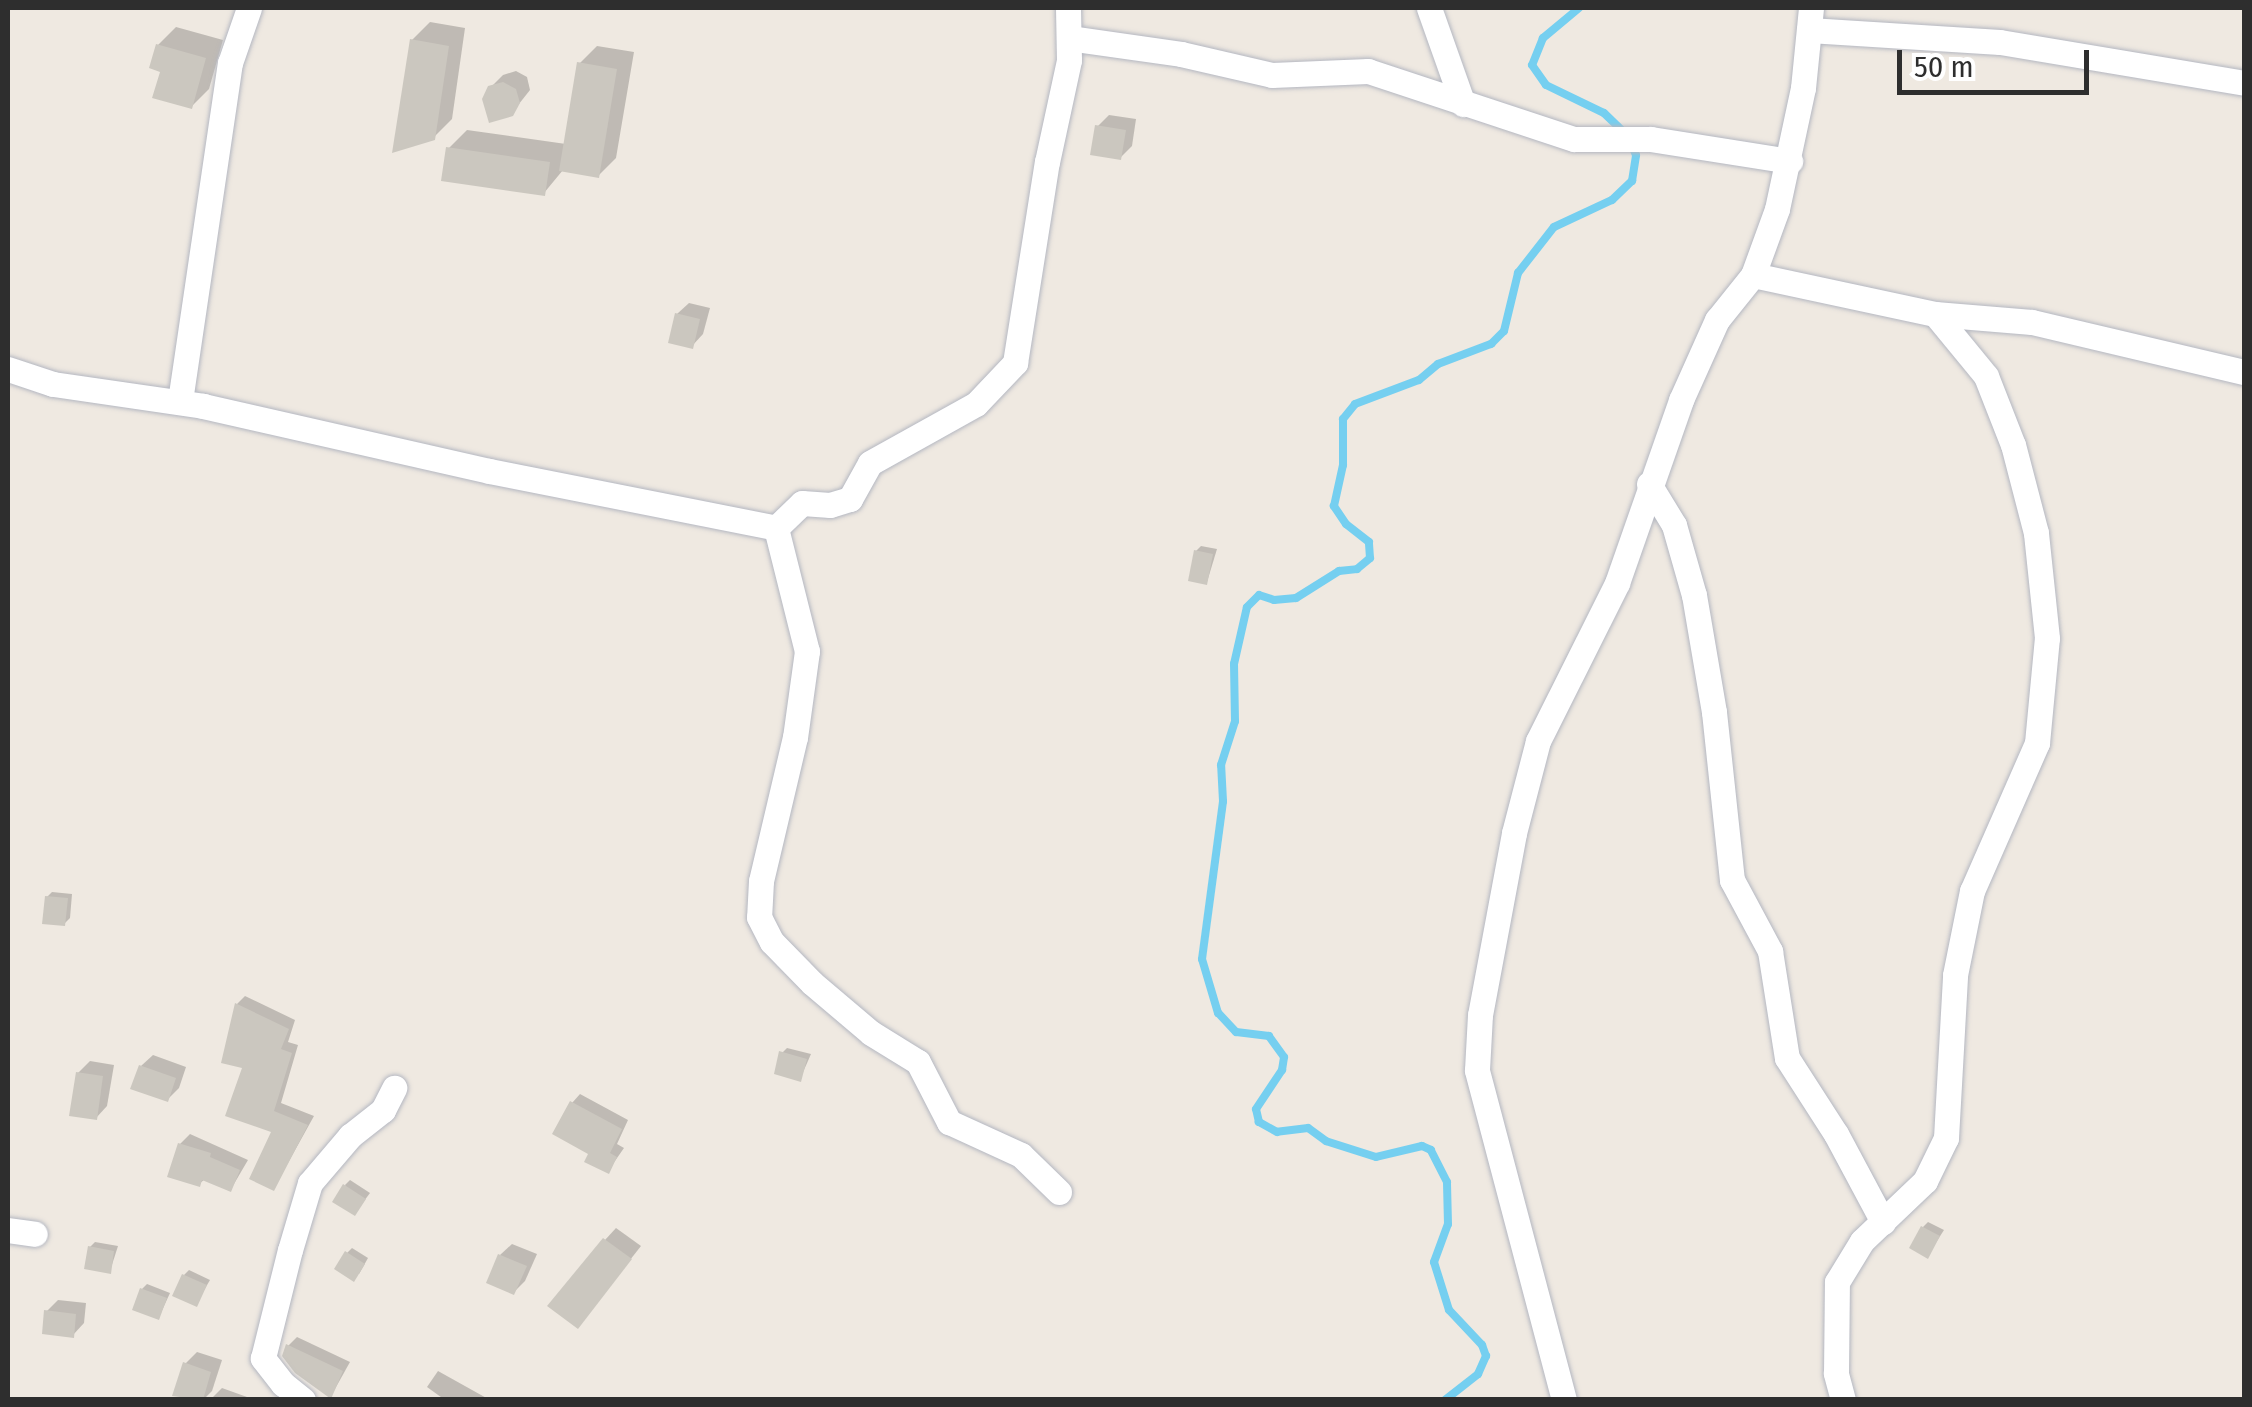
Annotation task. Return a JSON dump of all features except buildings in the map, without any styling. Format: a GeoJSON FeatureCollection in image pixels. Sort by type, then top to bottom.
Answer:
{"type":"FeatureCollection","features":[{"type":"Feature","properties":{"kind":"street"},"geometry":{"type":"LineString","coordinates":[[180,402],[230,63],[249,8]]}},
{"type":"Feature","properties":{"kind":"street"},"geometry":{"type":"LineString","coordinates":[[776,528],[802,503],[830,504],[850,499],[870,463],[976,404],[1015,363],[1046,162],[1069,60],[1068,8]]}},
{"type":"Feature","properties":{"kind":"street"},"geometry":{"type":"LineString","coordinates":[[1428,8],[1463,104]]}},
{"type":"Feature","properties":{"kind":"street"},"geometry":{"type":"LineString","coordinates":[[1564,1400],[1477,1070],[1480,1015],[1514,832],[1538,740],[1617,583],[1649,484],[1717,320],[1752,275],[1790,161],[1810,18],[2000,42],[2244,83]]}},
{"type":"Feature","properties":{"kind":"street"},"geometry":{"type":"LineString","coordinates":[[1069,38],[1181,54],[1272,74],[1368,71],[1574,139],[1651,138],[1790,161]]}},
{"type":"Feature","properties":{"kind":"street"},"geometry":{"type":"LineString","coordinates":[[1752,275],[1935,314],[2032,322],[2244,372]]}},
{"type":"Feature","properties":{"kind":"street"},"geometry":{"type":"LineString","coordinates":[[1842,1400],[1836,1373],[1838,1282],[1862,1241],[1925,1181],[1946,1138],[1956,975],[1972,891],[2038,743],[2047,638],[2036,533],[2013,445],[1986,376],[1935,314]]}},
{"type":"Feature","properties":{"kind":"street"},"geometry":{"type":"LineString","coordinates":[[8,369],[54,384],[180,402],[489,471],[776,528]]}},
{"type":"Feature","properties":{"kind":"street"},"geometry":{"type":"LineString","coordinates":[[1649,484],[1674,525],[1694,595],[1714,712],[1732,880],[1770,951],[1787,1058],[1836,1134],[1883,1222]]}},
{"type":"Feature","properties":{"kind":"street"},"geometry":{"type":"LineString","coordinates":[[776,528],[808,651],[796,737],[767,851],[759,917],[772,942],[812,983],[871,1033],[918,1062],[949,1122],[1021,1155],[1059,1192]]}},
{"type":"Feature","properties":{"kind":"street"},"geometry":{"type":"LineString","coordinates":[[287,1394],[263,1358],[310,1183],[350,1136],[383,1110],[394,1088]]}},
{"type":"Feature","properties":{"kind":"street"},"geometry":{"type":"LineString","coordinates":[[8,1230],[35,1234]]}},
{"type":"Feature","properties":{"kind":"waterway"},"geometry":{"type":"LineString","coordinates":[[1579,8],[1543,38],[1532,65],[1546,85],[1604,113],[1626,134]]}},
{"type":"Feature","properties":{"kind":"waterway"},"geometry":{"type":"LineString","coordinates":[[1445,1400],[1478,1374],[1486,1356],[1482,1345],[1449,1310],[1434,1262],[1448,1224],[1447,1182],[1431,1150],[1422,1146],[1376,1157],[1326,1141],[1308,1128],[1277,1132],[1259,1122],[1256,1109],[1282,1070],[1284,1057],[1269,1036],[1236,1032],[1218,1013],[1202,959],[1223,801],[1221,765],[1235,721],[1234,664],[1247,607],[1259,595],[1274,600],[1296,598],[1339,571],[1357,569],[1370,558],[1369,542],[1346,524],[1334,506],[1343,465],[1343,419],[1355,404],[1419,380],[1438,364],[1491,344],[1504,331],[1518,273],[1554,227],[1612,200],[1632,181],[1636,155],[1632,146]]}}]}
